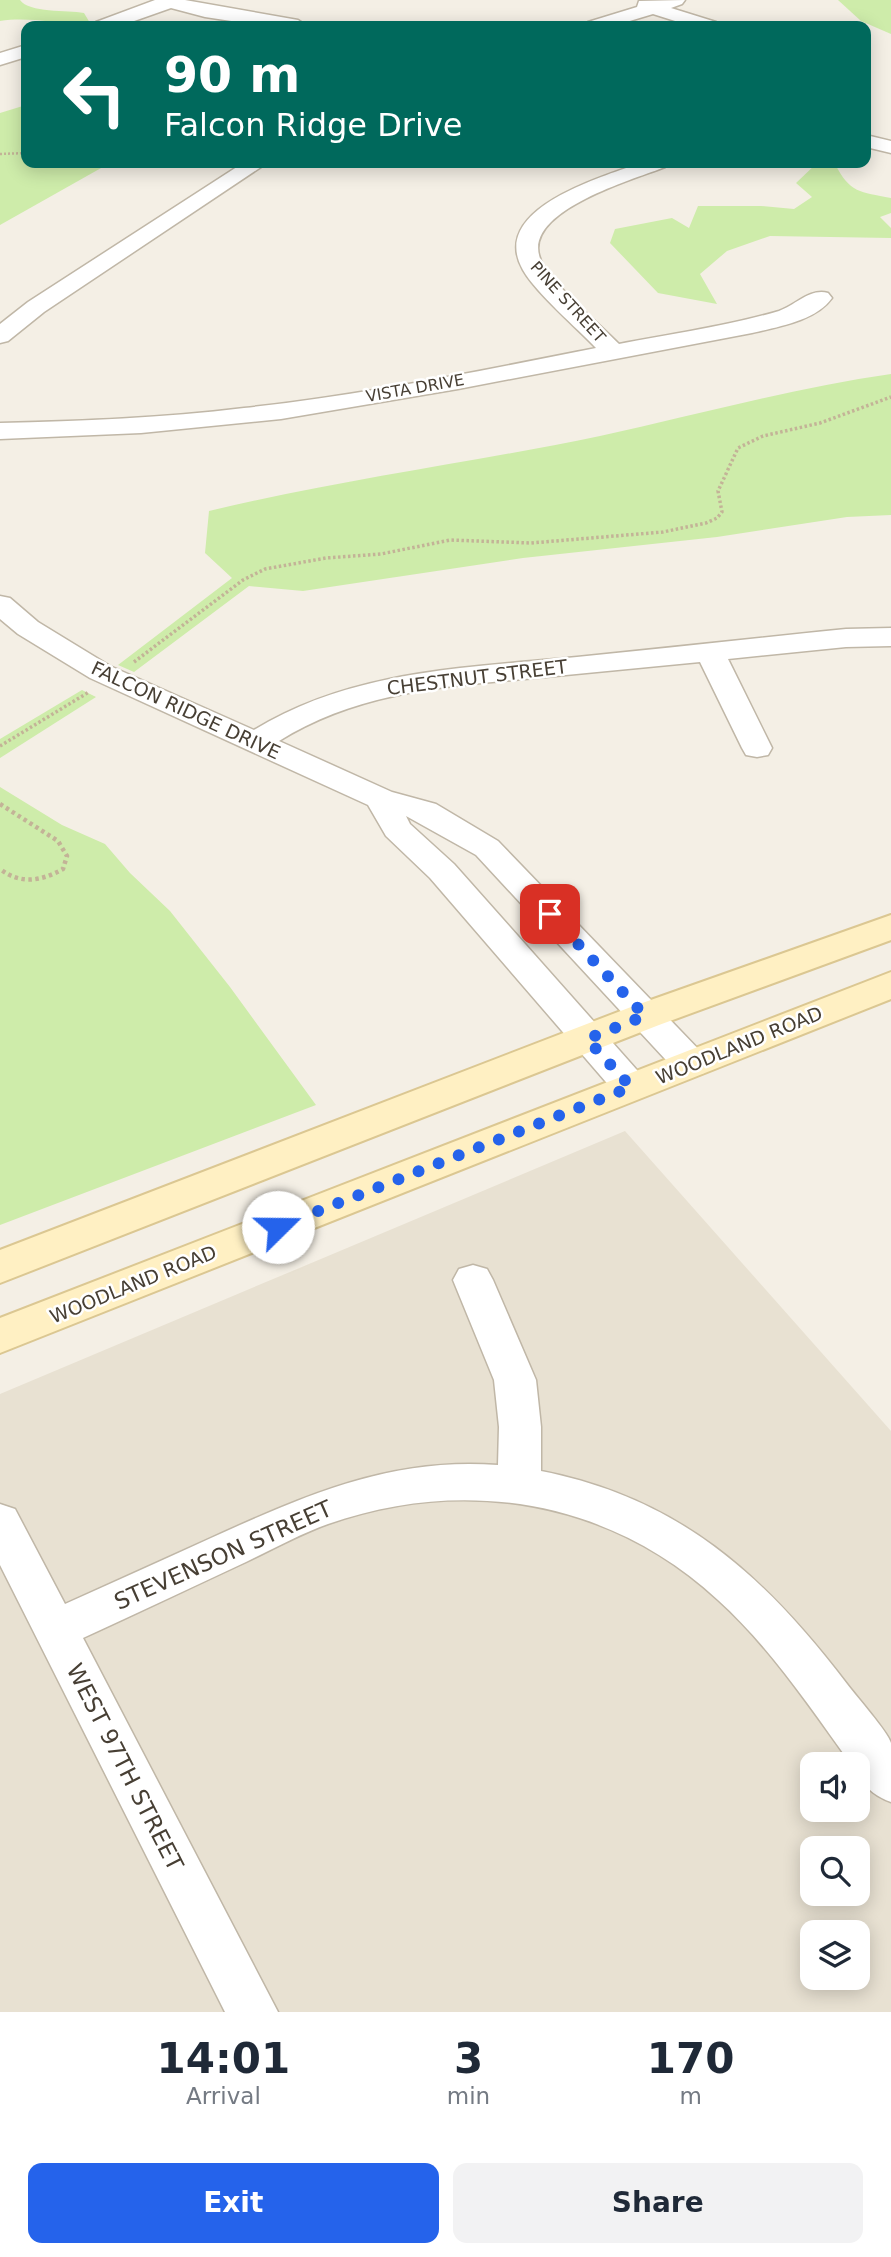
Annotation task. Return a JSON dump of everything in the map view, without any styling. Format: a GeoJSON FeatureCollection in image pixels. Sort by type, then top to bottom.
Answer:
{"type":"FeatureCollection","features":[{"type":"Feature","properties":{"kind":"main road"},"geometry":{"type":"LineString","coordinates":[[0,1267],[645,1016],[891,927]]}},
{"type":"Feature","properties":{"kind":"main road","name":"WOODLAND ROAD"},"geometry":{"type":"LineString","coordinates":[[0,1336],[891,985]]}},
{"type":"Feature","properties":{"kind":"street"},"geometry":{"type":"LineString","coordinates":[[632,0],[694,21]]}},
{"type":"Feature","properties":{"kind":"street"},"geometry":{"type":"LineString","coordinates":[[612,21],[677,0]]}},
{"type":"Feature","properties":{"kind":"street"},"geometry":{"type":"LineString","coordinates":[[116,21],[167,1],[205,11],[267,21]]}},
{"type":"Feature","properties":{"kind":"street"},"geometry":{"type":"LineString","coordinates":[[0,59],[21,53]]}},
{"type":"Feature","properties":{"kind":"street"},"geometry":{"type":"LineString","coordinates":[[871,142],[891,147]]}},
{"type":"Feature","properties":{"kind":"street"},"geometry":{"type":"LineString","coordinates":[[0,335],[36,307],[249,168]]}},
{"type":"Feature","properties":{"kind":"street","name":"PINE STREET"},"geometry":{"type":"LineString","coordinates":[[613,352],[535,271],[528,258],[526,245],[529,232],[550,210],[647,168]]}},
{"type":"Feature","properties":{"kind":"street","name":"VISTA DRIVE"},"geometry":{"type":"LineString","coordinates":[[0,431],[139,425],[279,411],[613,352],[776,320],[799,312],[820,298]]}},
{"type":"Feature","properties":{"kind":"street","name":"FALCON RIDGE DRIVE"},"geometry":{"type":"LineString","coordinates":[[0,604],[28,628],[62,651],[112,677],[381,799],[425,811],[487,848],[691,1064]]}},
{"type":"Feature","properties":{"kind":"street","name":"CHESTNUT STREET"},"geometry":{"type":"LineString","coordinates":[[256,742],[299,715],[334,701],[412,682],[846,638],[891,637]]}},
{"type":"Feature","properties":{"kind":"street"},"geometry":{"type":"LineString","coordinates":[[710,652],[757,748]]}},
{"type":"Feature","properties":{"kind":"street"},"geometry":{"type":"LineString","coordinates":[[381,799],[397,829],[442,871],[631,1087]]}},
{"type":"Feature","properties":{"kind":"street"},"geometry":{"type":"LineString","coordinates":[[473,1280],[515,1380],[520,1427],[519,1483]]}},
{"type":"Feature","properties":{"kind":"street","name":"STEVENSON STREET"},"geometry":{"type":"LineString","coordinates":[[55,1630],[315,1510],[410,1485],[471,1480],[519,1483],[573,1495],[617,1512],[703,1559],[775,1629],[891,1780]]}},
{"type":"Feature","properties":{"kind":"street","name":"WEST 97TH STREET"},"geometry":{"type":"LineString","coordinates":[[0,1522],[252,2012]]}},
{"type":"Feature","properties":{"kind":"path"},"geometry":{"type":"LineString","coordinates":[[0,154],[21,153]]}},
{"type":"Feature","properties":{"kind":"path"},"geometry":{"type":"LineString","coordinates":[[0,746],[112,677],[155,648],[243,580],[265,569],[326,558],[381,554],[450,540],[553,541],[663,532],[706,523],[716,519],[722,512],[718,491],[738,448],[763,436],[820,423],[891,397]]}},
{"type":"Feature","properties":{"kind":"path"},"geometry":{"type":"LineString","coordinates":[[0,804],[58,841],[67,856],[63,869],[40,880],[20,880],[0,869]]}},
{"type":"Feature","properties":{"kind":"shaded area"},"geometry":{"type":"Polygon","coordinates":[[[625,1131],[891,1431],[891,2012],[0,2012],[0,1394],[625,1131]]]}},
{"type":"Feature","properties":{"kind":"green space"},"geometry":{"type":"Polygon","coordinates":[[[0,0],[20,0],[40,9],[84,13],[89,21],[22,19],[0,21],[0,0]]]}},
{"type":"Feature","properties":{"kind":"green space"},"geometry":{"type":"Polygon","coordinates":[[[838,0],[891,0],[891,34],[871,25],[871,21],[861,21],[838,0]]]}},
{"type":"Feature","properties":{"kind":"green space"},"geometry":{"type":"Polygon","coordinates":[[[21,107],[21,168],[101,168],[0,225],[0,113],[21,107]]]}},
{"type":"Feature","properties":{"kind":"green space"},"geometry":{"type":"Polygon","coordinates":[[[812,168],[837,168],[857,190],[891,198],[891,213],[880,217],[891,228],[891,238],[770,236],[727,251],[700,274],[717,304],[658,293],[610,243],[615,229],[672,218],[689,228],[698,206],[794,209],[812,197],[796,183],[812,168]]]}},
{"type":"Feature","properties":{"kind":"green space"},"geometry":{"type":"Polygon","coordinates":[[[891,374],[891,515],[847,517],[717,537],[523,558],[303,591],[249,586],[134,672],[118,665],[232,578],[205,553],[209,511],[306,490],[600,436],[781,394],[891,374]]]}},
{"type":"Feature","properties":{"kind":"green space"},"geometry":{"type":"Polygon","coordinates":[[[82,690],[96,697],[0,758],[0,739],[82,690]]]}},
{"type":"Feature","properties":{"kind":"green space"},"geometry":{"type":"Polygon","coordinates":[[[0,787],[62,825],[105,844],[130,873],[170,911],[230,987],[316,1105],[0,1225],[0,787]]]}},
{"type":"Feature","properties":{"kind":"route"},"geometry":{"type":"LineString","coordinates":[[278,1227],[631,1087],[587,1039],[645,1016],[550,914]]}}]}
